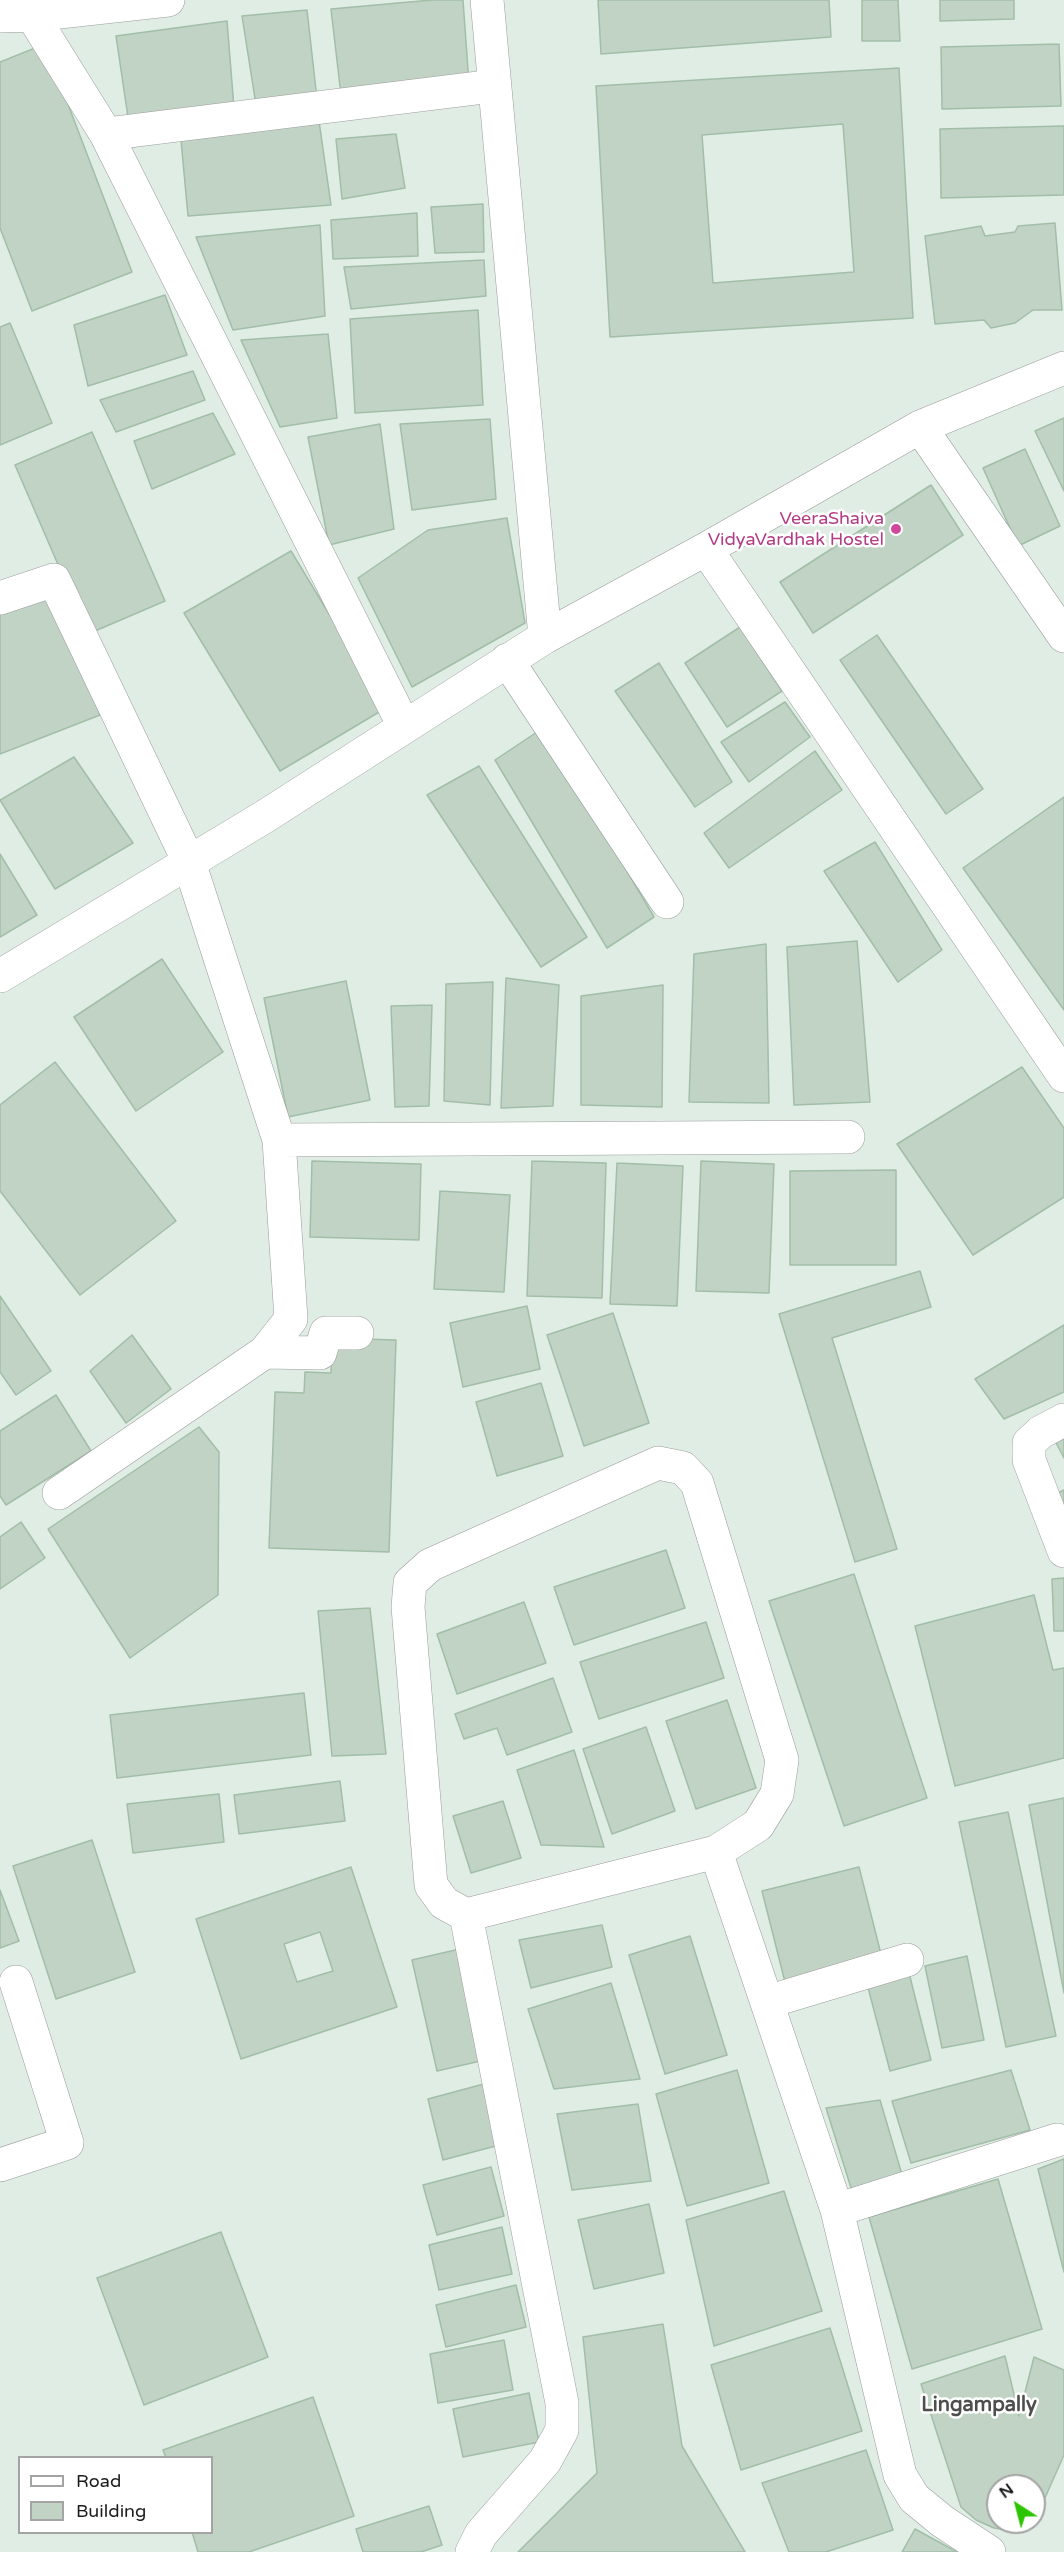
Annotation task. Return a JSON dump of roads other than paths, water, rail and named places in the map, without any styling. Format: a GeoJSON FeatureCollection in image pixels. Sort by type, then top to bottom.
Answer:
{"type":"FeatureCollection","features":[{"type":"Feature","properties":{"kind":"street"},"geometry":{"type":"LineString","coordinates":[[0,16],[32,15],[168,0]]}},
{"type":"Feature","properties":{"kind":"street"},"geometry":{"type":"LineString","coordinates":[[487,0],[544,637]]}},
{"type":"Feature","properties":{"kind":"street"},"geometry":{"type":"LineString","coordinates":[[32,15],[106,134],[404,726]]}},
{"type":"Feature","properties":{"kind":"street"},"geometry":{"type":"LineString","coordinates":[[106,134],[493,86]]}},
{"type":"Feature","properties":{"kind":"street"},"geometry":{"type":"LineString","coordinates":[[0,976],[189,862],[544,637],[706,549],[920,427],[1064,368]]}},
{"type":"Feature","properties":{"kind":"street"},"geometry":{"type":"LineString","coordinates":[[920,427],[1064,636]]}},
{"type":"Feature","properties":{"kind":"street"},"geometry":{"type":"LineString","coordinates":[[706,549],[1064,1076]]}},
{"type":"Feature","properties":{"kind":"street"},"geometry":{"type":"LineString","coordinates":[[0,598],[54,580],[189,862],[279,1140],[291,1319],[265,1352],[59,1493]]}},
{"type":"Feature","properties":{"kind":"street"},"geometry":{"type":"LineString","coordinates":[[507,660],[667,902]]}},
{"type":"Feature","properties":{"kind":"street"},"geometry":{"type":"LineString","coordinates":[[279,1140],[848,1137]]}},
{"type":"Feature","properties":{"kind":"street"},"geometry":{"type":"LineString","coordinates":[[265,1352],[320,1353],[326,1334],[357,1333]]}},
{"type":"Feature","properties":{"kind":"street"},"geometry":{"type":"LineString","coordinates":[[1064,1420],[1041,1431],[1029,1443],[1029,1461],[1064,1551]]}},
{"type":"Feature","properties":{"kind":"street"},"geometry":{"type":"LineString","coordinates":[[658,1463],[683,1468],[697,1483],[782,1760],[777,1794],[758,1825],[716,1852],[466,1915],[444,1904],[431,1885],[408,1607],[410,1583],[430,1565],[658,1463]]}},
{"type":"Feature","properties":{"kind":"street"},"geometry":{"type":"LineString","coordinates":[[716,1852],[837,2210],[900,2475],[914,2498],[942,2521],[989,2552]]}},
{"type":"Feature","properties":{"kind":"street"},"geometry":{"type":"LineString","coordinates":[[466,1915],[562,2403],[562,2430],[545,2462],[480,2534],[472,2552]]}},
{"type":"Feature","properties":{"kind":"street"},"geometry":{"type":"LineString","coordinates":[[767,2002],[907,1960]]}},
{"type":"Feature","properties":{"kind":"street"},"geometry":{"type":"LineString","coordinates":[[0,2165],[67,2143],[16,1982]]}},
{"type":"Feature","properties":{"kind":"street"},"geometry":{"type":"LineString","coordinates":[[837,2210],[1057,2140]]}},
{"type":"Feature","properties":{"kind":"place","name":"VeeraShaiva VidyaVardhak Hostel"},"geometry":{"type":"Point","coordinates":[896,529]}},
{"type":"Feature","properties":{"kind":"district","name":"Lingampally"},"geometry":{"type":"Point","coordinates":[979,2406]}}]}
